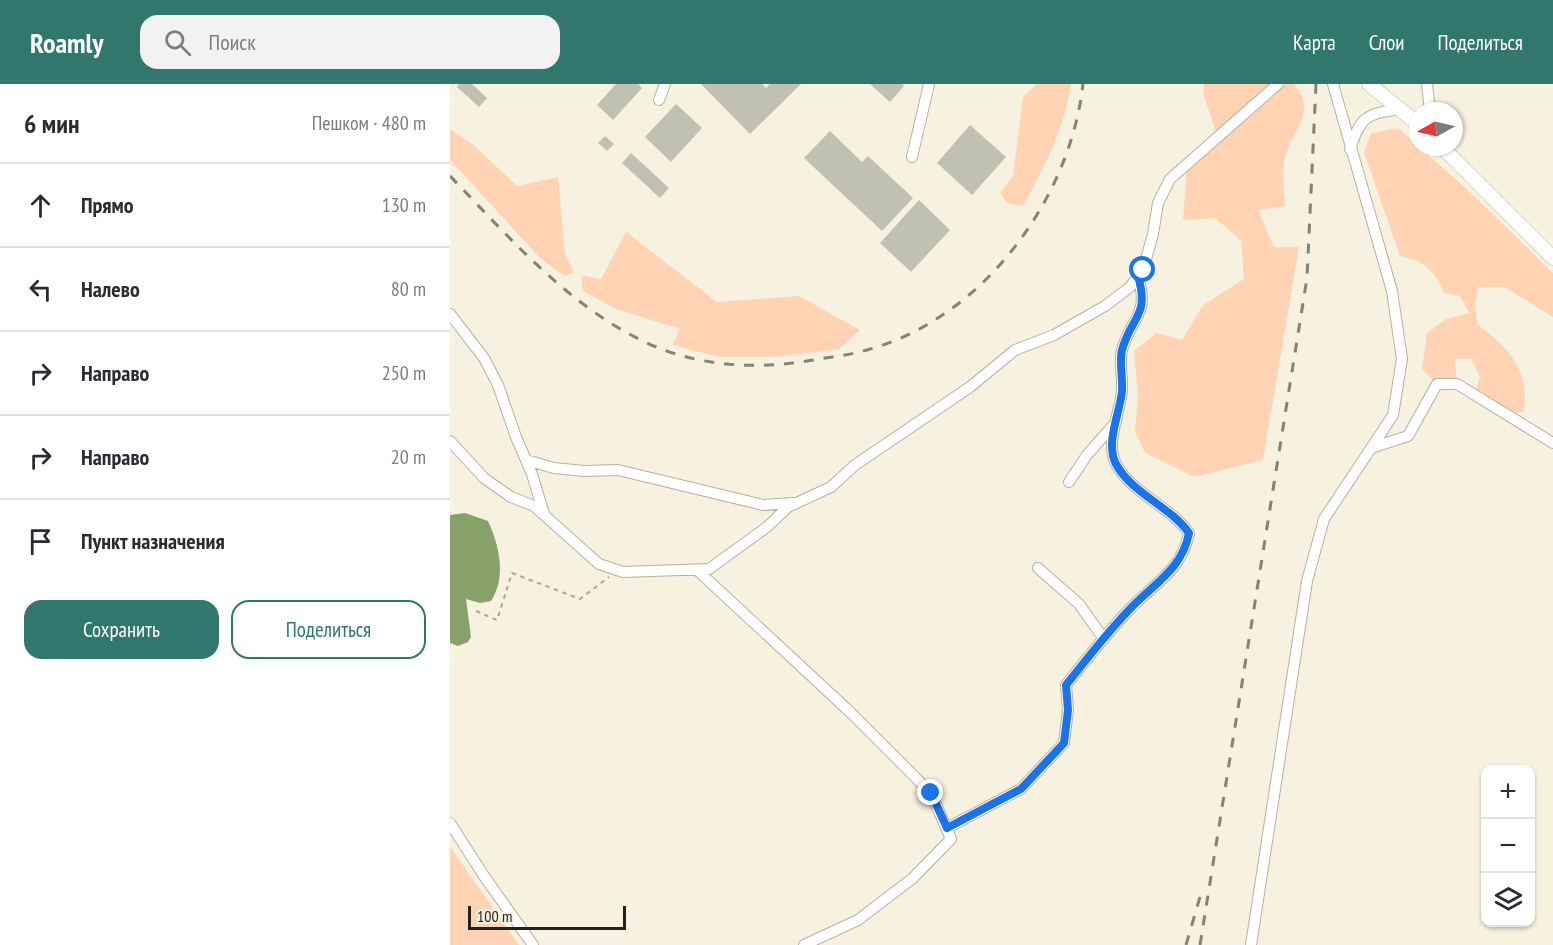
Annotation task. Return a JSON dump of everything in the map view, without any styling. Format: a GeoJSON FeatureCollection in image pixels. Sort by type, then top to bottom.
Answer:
{"type":"FeatureCollection","features":[{"type":"Feature","properties":{"kind":"main road"},"geometry":{"type":"LineString","coordinates":[[1369,84],[1409,116]]}},
{"type":"Feature","properties":{"kind":"main road"},"geometry":{"type":"LineString","coordinates":[[1451,156],[1553,258]]}},
{"type":"Feature","properties":{"kind":"street"},"geometry":{"type":"LineString","coordinates":[[659,100],[665,84]]}},
{"type":"Feature","properties":{"kind":"street"},"geometry":{"type":"LineString","coordinates":[[912,157],[929,84]]}},
{"type":"Feature","properties":{"kind":"street"},"geometry":{"type":"LineString","coordinates":[[450,441],[484,478],[511,497],[534,506],[599,564],[618,570],[709,569],[767,526],[788,507],[831,487],[855,465],[970,387],[1015,350],[1054,335],[1105,306],[1130,287],[1143,270],[1153,234],[1158,203],[1170,179],[1278,84]]}},
{"type":"Feature","properties":{"kind":"street"},"geometry":{"type":"LineString","coordinates":[[1251,945],[1307,581],[1324,519],[1374,447],[1393,415],[1402,359],[1392,291],[1333,84]]}},
{"type":"Feature","properties":{"kind":"street"},"geometry":{"type":"LineString","coordinates":[[1427,84],[1429,102]]}},
{"type":"Feature","properties":{"kind":"street"},"geometry":{"type":"LineString","coordinates":[[1350,149],[1358,125],[1375,113],[1400,109]]}},
{"type":"Feature","properties":{"kind":"street"},"geometry":{"type":"LineString","coordinates":[[947,828],[1021,789],[1064,743],[1068,710],[1066,685],[1129,610],[1176,566],[1186,550],[1189,533],[1178,518],[1124,477],[1115,461],[1113,438],[1122,392],[1122,350],[1144,297],[1138,276]]}},
{"type":"Feature","properties":{"kind":"street"},"geometry":{"type":"LineString","coordinates":[[450,314],[484,358],[494,376],[544,514]]}},
{"type":"Feature","properties":{"kind":"street"},"geometry":{"type":"LineString","coordinates":[[1374,447],[1408,436],[1437,384],[1457,384],[1553,442]]}},
{"type":"Feature","properties":{"kind":"street"},"geometry":{"type":"LineString","coordinates":[[1069,482],[1087,455],[1116,421]]}},
{"type":"Feature","properties":{"kind":"street"},"geometry":{"type":"LineString","coordinates":[[526,460],[554,468],[618,470],[763,505],[799,502]]}},
{"type":"Feature","properties":{"kind":"street"},"geometry":{"type":"LineString","coordinates":[[1038,568],[1079,604],[1104,639]]}},
{"type":"Feature","properties":{"kind":"street"},"geometry":{"type":"LineString","coordinates":[[697,570],[849,711],[931,793],[951,839],[913,878],[858,920],[804,945]]}},
{"type":"Feature","properties":{"kind":"street"},"geometry":{"type":"LineString","coordinates":[[450,823],[533,945]]}},
{"type":"Feature","properties":{"kind":"path"},"geometry":{"type":"LineString","coordinates":[[476,611],[497,620],[512,573],[580,599],[618,570]]}},
{"type":"Feature","properties":{"kind":"shaded area"},"geometry":{"type":"Polygon","coordinates":[[[1037,84],[1071,84],[1064,117],[1053,147],[1023,206],[1007,203],[1000,193],[1013,176],[1023,97],[1037,84]]]}},
{"type":"Feature","properties":{"kind":"shaded area"},"geometry":{"type":"Polygon","coordinates":[[[1204,84],[1294,84],[1301,94],[1304,112],[1286,154],[1283,173],[1285,206],[1258,210],[1274,247],[1299,247],[1263,460],[1194,477],[1145,453],[1135,432],[1138,395],[1134,351],[1157,333],[1182,340],[1203,305],[1244,279],[1241,241],[1215,218],[1183,220],[1187,165],[1218,138],[1203,93],[1204,84]]]}},
{"type":"Feature","properties":{"kind":"shaded area"},"geometry":{"type":"Polygon","coordinates":[[[1398,128],[1409,138],[1409,156],[1429,156],[1553,273],[1553,317],[1504,287],[1478,287],[1475,305],[1478,325],[1500,343],[1521,372],[1525,397],[1524,412],[1507,414],[1475,395],[1480,377],[1471,359],[1455,359],[1457,384],[1437,384],[1422,369],[1427,333],[1446,319],[1469,313],[1460,296],[1444,293],[1428,268],[1400,256],[1364,153],[1371,133],[1398,128]]]}},
{"type":"Feature","properties":{"kind":"shaded area"},"geometry":{"type":"Polygon","coordinates":[[[450,129],[476,147],[517,186],[558,177],[565,253],[574,273],[564,276],[540,258],[450,160],[450,129]]]}},
{"type":"Feature","properties":{"kind":"shaded area"},"geometry":{"type":"Polygon","coordinates":[[[626,232],[717,302],[799,296],[860,330],[839,349],[776,357],[719,357],[672,345],[680,329],[616,309],[583,291],[581,275],[601,279],[626,232]]]}},
{"type":"Feature","properties":{"kind":"shaded area"},"geometry":{"type":"Polygon","coordinates":[[[465,513],[488,521],[498,551],[500,571],[496,592],[491,601],[480,603],[466,599],[471,637],[468,642],[458,646],[450,643],[450,515],[465,513]]]}},
{"type":"Feature","properties":{"kind":"shaded area"},"geometry":{"type":"Polygon","coordinates":[[[451,848],[519,945],[450,945],[451,848]]]}},
{"type":"Feature","properties":{"kind":"building"},"geometry":{"type":"Polygon","coordinates":[[[459,84],[472,84],[487,98],[479,107],[457,87],[459,84]]]}},
{"type":"Feature","properties":{"kind":"building"},"geometry":{"type":"Polygon","coordinates":[[[616,84],[638,84],[642,88],[613,120],[597,105],[616,84]]]}},
{"type":"Feature","properties":{"kind":"building"},"geometry":{"type":"Polygon","coordinates":[[[701,84],[762,84],[766,88],[770,84],[801,84],[750,134],[701,84]]]}},
{"type":"Feature","properties":{"kind":"building"},"geometry":{"type":"Polygon","coordinates":[[[870,84],[902,84],[904,86],[890,102],[870,84]]]}},
{"type":"Feature","properties":{"kind":"building"},"geometry":{"type":"Polygon","coordinates":[[[676,104],[702,128],[671,162],[645,137],[676,104]]]}},
{"type":"Feature","properties":{"kind":"building"},"geometry":{"type":"Polygon","coordinates":[[[970,125],[1006,157],[972,195],[937,163],[970,125]]]}},
{"type":"Feature","properties":{"kind":"building"},"geometry":{"type":"Polygon","coordinates":[[[830,131],[862,162],[868,156],[913,198],[882,231],[804,158],[830,131]]]}},
{"type":"Feature","properties":{"kind":"building"},"geometry":{"type":"Polygon","coordinates":[[[605,136],[614,144],[607,151],[598,143],[605,136]]]}},
{"type":"Feature","properties":{"kind":"building"},"geometry":{"type":"Polygon","coordinates":[[[631,153],[669,188],[660,198],[622,163],[631,153]]]}},
{"type":"Feature","properties":{"kind":"building"},"geometry":{"type":"Polygon","coordinates":[[[919,200],[950,230],[911,272],[880,243],[919,200]]]}},
{"type":"Feature","properties":{"kind":"railway"},"geometry":{"type":"LineString","coordinates":[[450,176],[540,268],[590,309],[617,327],[645,342],[686,357],[728,364],[792,363],[861,352],[909,334],[947,312],[982,283],[1013,249],[1039,211],[1060,170],[1075,127],[1083,84]]}},
{"type":"Feature","properties":{"kind":"railway"},"geometry":{"type":"LineString","coordinates":[[1200,945],[1307,278],[1316,84]]}},
{"type":"Feature","properties":{"kind":"railway"},"geometry":{"type":"LineString","coordinates":[[1186,945],[1202,890]]}},
{"type":"Feature","properties":{"kind":"route"},"geometry":{"type":"LineString","coordinates":[[931,793],[947,828],[978,814],[1021,789],[1064,743],[1068,710],[1066,685],[1129,610],[1176,566],[1186,550],[1189,533],[1178,518],[1124,477],[1115,461],[1113,438],[1122,392],[1122,350],[1136,322],[1144,297],[1138,276],[1143,270]]}}]}
